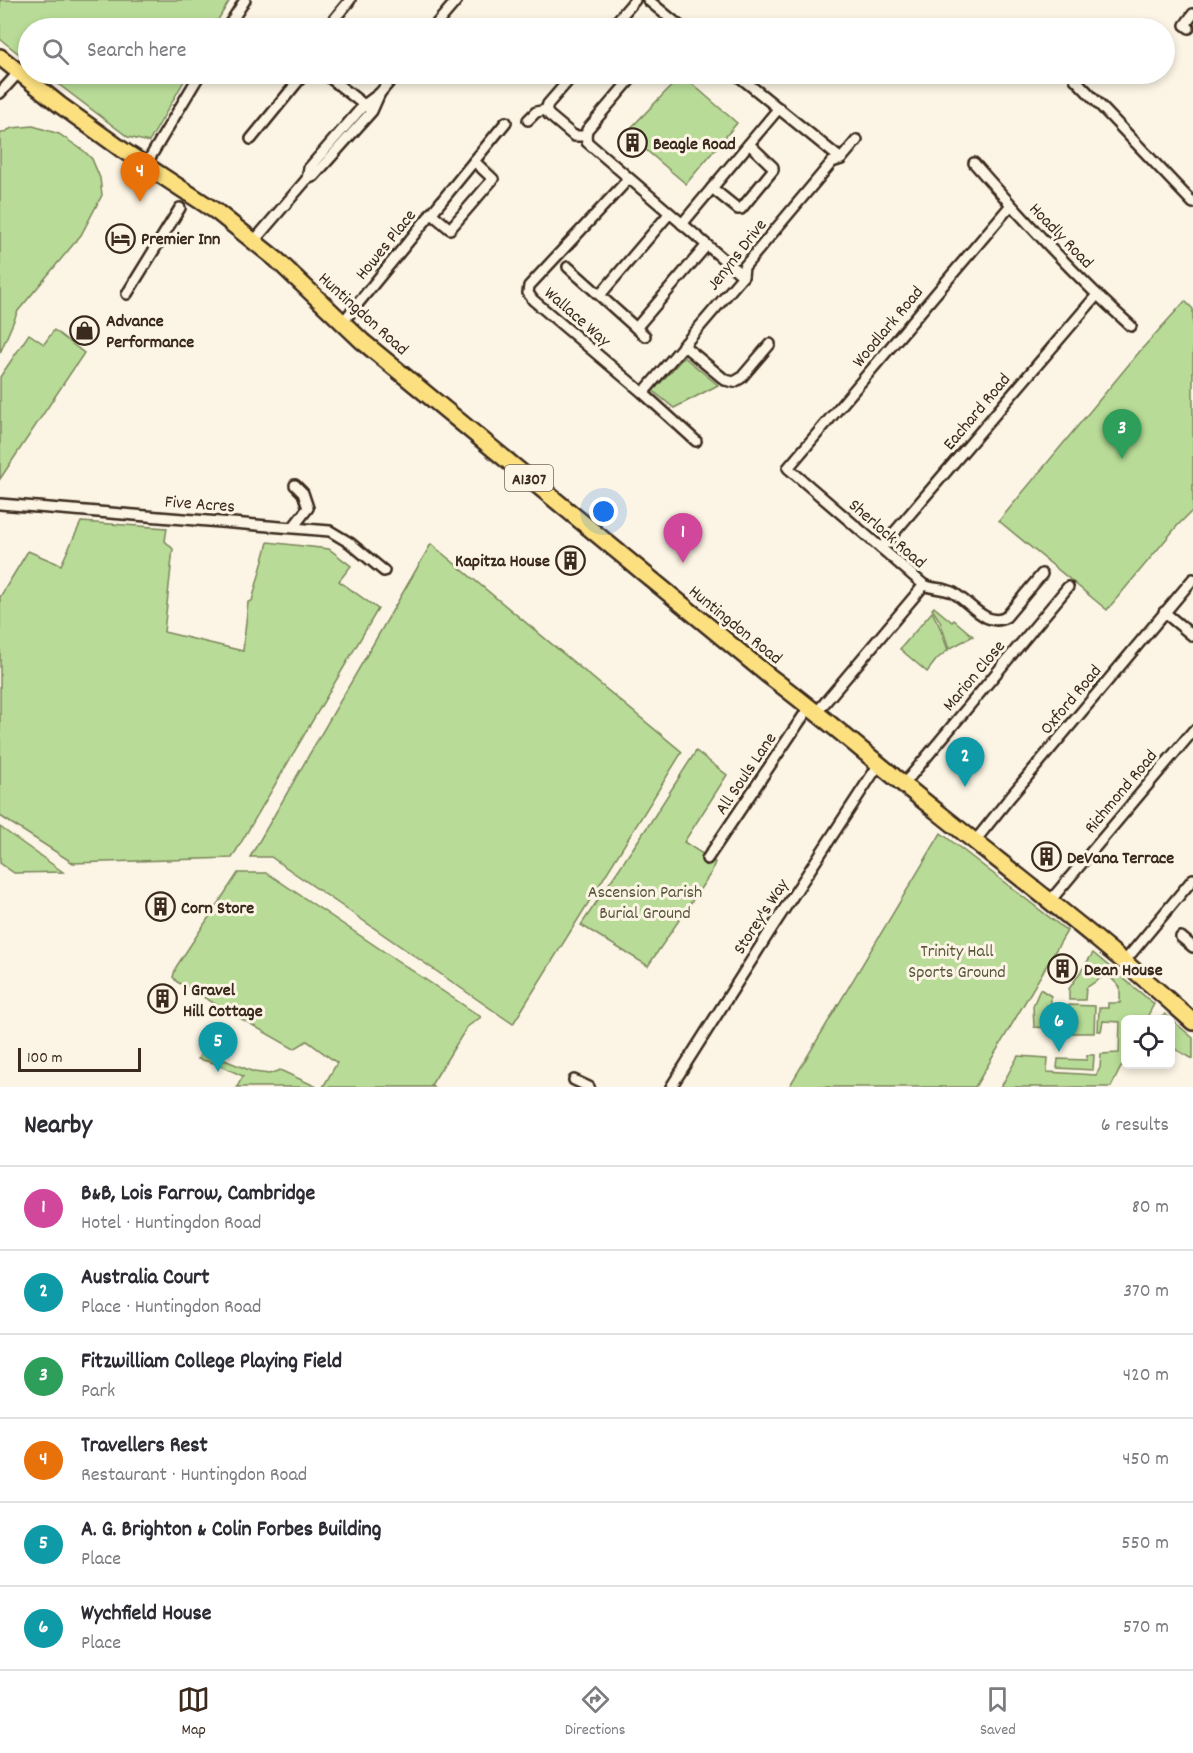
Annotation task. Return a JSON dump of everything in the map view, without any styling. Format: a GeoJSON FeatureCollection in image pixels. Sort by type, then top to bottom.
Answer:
{"type":"FeatureCollection","features":[{"type":"Feature","properties":{"kind":"main road","name":"Huntingdon Road"},"geometry":{"type":"LineString","coordinates":[[31,84],[145,166],[217,212],[254,241],[287,268],[342,323],[617,552],[1050,901],[1193,1022]]}},
{"type":"Feature","properties":{"kind":"street"},"geometry":{"type":"LineString","coordinates":[[233,18],[245,0]]}},
{"type":"Feature","properties":{"kind":"street"},"geometry":{"type":"LineString","coordinates":[[335,18],[350,0]]}},
{"type":"Feature","properties":{"kind":"street"},"geometry":{"type":"LineString","coordinates":[[442,18],[457,0]]}},
{"type":"Feature","properties":{"kind":"street"},"geometry":{"type":"LineString","coordinates":[[620,18],[635,0]]}},
{"type":"Feature","properties":{"kind":"street"},"geometry":{"type":"LineString","coordinates":[[648,0],[668,18]]}},
{"type":"Feature","properties":{"kind":"street"},"geometry":{"type":"LineString","coordinates":[[1189,28],[1185,25],[1193,14]]}},
{"type":"Feature","properties":{"kind":"street"},"geometry":{"type":"LineString","coordinates":[[0,93],[6,66]]}},
{"type":"Feature","properties":{"kind":"street"},"geometry":{"type":"LineString","coordinates":[[145,166],[194,84]]}},
{"type":"Feature","properties":{"kind":"street"},"geometry":{"type":"LineString","coordinates":[[251,139],[296,84]]}},
{"type":"Feature","properties":{"kind":"street"},"geometry":{"type":"LineString","coordinates":[[338,84],[368,108]]}},
{"type":"Feature","properties":{"kind":"street"},"geometry":{"type":"LineString","coordinates":[[254,241],[307,179],[314,176],[388,84]]}},
{"type":"Feature","properties":{"kind":"street"},"geometry":{"type":"LineString","coordinates":[[565,84],[548,104],[546,110],[549,116],[574,136],[586,136]]}},
{"type":"Feature","properties":{"kind":"street"},"geometry":{"type":"LineString","coordinates":[[626,84],[587,130],[587,142],[743,276]]}},
{"type":"Feature","properties":{"kind":"street"},"geometry":{"type":"LineString","coordinates":[[748,84],[841,159]]}},
{"type":"Feature","properties":{"kind":"street"},"geometry":{"type":"LineString","coordinates":[[1080,84],[1193,203]]}},
{"type":"Feature","properties":{"kind":"street"},"geometry":{"type":"LineString","coordinates":[[682,224],[778,108]]}},
{"type":"Feature","properties":{"kind":"street"},"geometry":{"type":"LineString","coordinates":[[528,120],[536,112],[546,110]]}},
{"type":"Feature","properties":{"kind":"street","name":"Howes Place"},"geometry":{"type":"LineString","coordinates":[[342,323],[506,122]]}},
{"type":"Feature","properties":{"kind":"street","name":"Jenyns Drive"},"geometry":{"type":"LineString","coordinates":[[643,393],[743,276],[744,267],[832,162],[841,159],[857,140]]}},
{"type":"Feature","properties":{"kind":"street"},"geometry":{"type":"LineString","coordinates":[[712,188],[741,209],[773,170],[773,166],[749,144]]}},
{"type":"Feature","properties":{"kind":"street","name":"Howes Place"},"geometry":{"type":"LineString","coordinates":[[431,213],[450,229],[493,178],[474,161]]}},
{"type":"Feature","properties":{"kind":"street","name":"Hoadly Road"},"geometry":{"type":"LineString","coordinates":[[974,163],[1096,295],[1131,326]]}},
{"type":"Feature","properties":{"kind":"street","name":"Wallace Way"},"geometry":{"type":"LineString","coordinates":[[626,177],[622,186],[529,286],[528,293],[533,300],[696,441]]}},
{"type":"Feature","properties":{"kind":"street","name":"Woodlark Road"},"geometry":{"type":"LineString","coordinates":[[788,468],[1011,205]]}},
{"type":"Feature","properties":{"kind":"street"},"geometry":{"type":"LineString","coordinates":[[127,294],[180,208]]}},
{"type":"Feature","properties":{"kind":"street"},"geometry":{"type":"LineString","coordinates":[[600,295],[669,214]]}},
{"type":"Feature","properties":{"kind":"street"},"geometry":{"type":"LineString","coordinates":[[636,328],[707,245]]}},
{"type":"Feature","properties":{"kind":"street"},"geometry":{"type":"LineString","coordinates":[[568,267],[645,336]]}},
{"type":"Feature","properties":{"kind":"street","name":"Eachard Road"},"geometry":{"type":"LineString","coordinates":[[882,548],[1096,295]]}},
{"type":"Feature","properties":{"kind":"street"},"geometry":{"type":"LineString","coordinates":[[683,345],[725,380],[734,382],[741,378],[770,344]]}},
{"type":"Feature","properties":{"kind":"street","name":"Sherlock Road"},"geometry":{"type":"LineString","coordinates":[[788,468],[924,585],[814,709]]}},
{"type":"Feature","properties":{"kind":"street"},"geometry":{"type":"LineString","coordinates":[[294,526],[308,508],[303,493],[295,485]]}},
{"type":"Feature","properties":{"kind":"street","name":"Five Acres"},"geometry":{"type":"LineString","coordinates":[[0,504],[294,526],[330,531],[350,543],[384,571]]}},
{"type":"Feature","properties":{"kind":"street"},"geometry":{"type":"LineString","coordinates":[[924,585],[952,592],[988,619],[997,620],[1006,617],[1042,574]]}},
{"type":"Feature","properties":{"kind":"street","name":"Oxford Road"},"geometry":{"type":"LineString","coordinates":[[975,842],[1193,579]]}},
{"type":"Feature","properties":{"kind":"street","name":"Marion Close"},"geometry":{"type":"LineString","coordinates":[[904,784],[1068,587]]}},
{"type":"Feature","properties":{"kind":"street"},"geometry":{"type":"LineString","coordinates":[[1164,612],[1193,636]]}},
{"type":"Feature","properties":{"kind":"street","name":"All Souls Lane"},"geometry":{"type":"LineString","coordinates":[[707,859],[814,709]]}},
{"type":"Feature","properties":{"kind":"street","name":"Richmond Road"},"geometry":{"type":"LineString","coordinates":[[1050,901],[1193,731]]}},
{"type":"Feature","properties":{"kind":"street","name":"Storey's Way"},"geometry":{"type":"LineString","coordinates":[[671,1087],[879,764]]}},
{"type":"Feature","properties":{"kind":"street"},"geometry":{"type":"LineString","coordinates":[[1124,962],[1193,879]]}},
{"type":"Feature","properties":{"kind":"street"},"geometry":{"type":"LineString","coordinates":[[1181,937],[1193,946]]}},
{"type":"Feature","properties":{"kind":"street"},"geometry":{"type":"LineString","coordinates":[[574,1080],[589,1087]]}},
{"type":"Feature","properties":{"kind":"green space"},"geometry":{"type":"Polygon","coordinates":[[[0,0],[230,0],[219,18],[18,18],[18,53],[0,39],[0,0]]]}},
{"type":"Feature","properties":{"kind":"green space"},"geometry":{"type":"Polygon","coordinates":[[[58,84],[182,84],[149,142],[128,137],[58,84]]]}},
{"type":"Feature","properties":{"kind":"green space"},"geometry":{"type":"Polygon","coordinates":[[[673,84],[692,84],[737,123],[686,184],[626,133],[673,84]]]}},
{"type":"Feature","properties":{"kind":"green space"},"geometry":{"type":"Polygon","coordinates":[[[33,126],[59,134],[92,159],[100,178],[102,195],[81,235],[18,311],[0,353],[0,134],[12,128],[33,126]]]}},
{"type":"Feature","properties":{"kind":"green space"},"geometry":{"type":"Polygon","coordinates":[[[1185,301],[1193,309],[1193,510],[1107,610],[999,521],[1140,351],[1185,301]]]}},
{"type":"Feature","properties":{"kind":"green space"},"geometry":{"type":"Polygon","coordinates":[[[54,330],[84,353],[0,479],[0,377],[29,334],[44,344],[54,330]]]}},
{"type":"Feature","properties":{"kind":"green space"},"geometry":{"type":"Polygon","coordinates":[[[684,357],[718,385],[674,408],[653,391],[684,357]]]}},
{"type":"Feature","properties":{"kind":"green space"},"geometry":{"type":"Polygon","coordinates":[[[81,522],[167,528],[165,541],[173,549],[164,632],[243,651],[248,602],[252,601],[268,542],[329,549],[351,566],[339,581],[378,609],[232,858],[73,863],[0,816],[0,597],[28,551],[61,565],[81,522]]]}},
{"type":"Feature","properties":{"kind":"green space"},"geometry":{"type":"Polygon","coordinates":[[[431,544],[682,752],[513,1024],[271,857],[250,857],[431,544]]]}},
{"type":"Feature","properties":{"kind":"green space"},"geometry":{"type":"Polygon","coordinates":[[[934,607],[973,636],[949,649],[940,621],[932,609],[934,607]]]}},
{"type":"Feature","properties":{"kind":"green space"},"geometry":{"type":"Polygon","coordinates":[[[932,612],[948,650],[927,672],[900,649],[932,612]]]}},
{"type":"Feature","properties":{"kind":"green space","name":"Ascension Parish Burial Ground"},"geometry":{"type":"Polygon","coordinates":[[[696,751],[727,775],[684,842],[715,862],[711,873],[648,966],[581,925],[696,751]]]}},
{"type":"Feature","properties":{"kind":"green space"},"geometry":{"type":"Polygon","coordinates":[[[0,827],[63,872],[14,873],[0,863],[0,827]]]}},
{"type":"Feature","properties":{"kind":"green space","name":"Trinity Hall Sports Ground"},"geometry":{"type":"Polygon","coordinates":[[[941,833],[1067,931],[975,1087],[789,1087],[941,833]]]}},
{"type":"Feature","properties":{"kind":"green space"},"geometry":{"type":"Polygon","coordinates":[[[238,873],[267,873],[481,1017],[467,1027],[431,1085],[433,1087],[323,1087],[337,1063],[307,1041],[294,1049],[177,982],[173,977],[176,967],[238,873]]]}},
{"type":"Feature","properties":{"kind":"green space"},"geometry":{"type":"Polygon","coordinates":[[[1093,953],[1154,1004],[1148,1015],[1121,1015],[1121,1067],[1111,1087],[1001,1087],[1018,1056],[1048,1058],[1047,1072],[1096,1075],[1100,1068],[1101,1054],[1119,1053],[1120,1022],[1103,1021],[1101,1031],[1098,1031],[1099,1008],[1108,1008],[1108,1003],[1120,1003],[1120,987],[1107,974],[1086,988],[1085,1000],[1069,1000],[1069,989],[1093,953]]]}},
{"type":"Feature","properties":{"kind":"green space"},"geometry":{"type":"Polygon","coordinates":[[[1040,989],[1051,996],[1050,1028],[1034,1027],[1033,1006],[1040,989]]]}},
{"type":"Feature","properties":{"kind":"green space"},"geometry":{"type":"Polygon","coordinates":[[[1069,1005],[1095,1006],[1094,1033],[1068,1033],[1069,1005]]]}},
{"type":"Feature","properties":{"kind":"green space"},"geometry":{"type":"Polygon","coordinates":[[[1175,1023],[1193,1038],[1193,1059],[1175,1049],[1175,1023]]]}},
{"type":"Feature","properties":{"kind":"green space"},"geometry":{"type":"Polygon","coordinates":[[[202,1051],[254,1072],[269,1074],[280,1070],[317,1087],[237,1087],[243,1076],[214,1063],[198,1059],[202,1051]]]}},
{"type":"Feature","properties":{"kind":"green space"},"geometry":{"type":"Polygon","coordinates":[[[1087,1055],[1094,1055],[1093,1070],[1057,1068],[1058,1059],[1087,1060],[1087,1055]]]}},
{"type":"Feature","properties":{"kind":"place","name":"Beagle Road"},"geometry":{"type":"Point","coordinates":[632,143]}},
{"type":"Feature","properties":{"kind":"place","name":"Travellers Rest"},"geometry":{"type":"Point","coordinates":[140,202]}},
{"type":"Feature","properties":{"kind":"place","name":"Premier Inn"},"geometry":{"type":"Point","coordinates":[120,238]}},
{"type":"Feature","properties":{"kind":"place","name":"Advance Performance"},"geometry":{"type":"Point","coordinates":[85,330]}},
{"type":"Feature","properties":{"kind":"place","name":"Fitzwilliam College Playing Field"},"geometry":{"type":"Point","coordinates":[1122,459]}},
{"type":"Feature","properties":{"kind":"place","name":"Kapitza House"},"geometry":{"type":"Point","coordinates":[571,560]}},
{"type":"Feature","properties":{"kind":"place","name":"B&B, Lois Farrow, Cambridge"},"geometry":{"type":"Point","coordinates":[683,563]}},
{"type":"Feature","properties":{"kind":"place","name":"Australia Court"},"geometry":{"type":"Point","coordinates":[965,787]}},
{"type":"Feature","properties":{"kind":"place","name":"DeVana Terrace"},"geometry":{"type":"Point","coordinates":[1046,857]}},
{"type":"Feature","properties":{"kind":"place","name":"Corn Store"},"geometry":{"type":"Point","coordinates":[160,907]}},
{"type":"Feature","properties":{"kind":"place","name":"Dean House"},"geometry":{"type":"Point","coordinates":[1063,969]}},
{"type":"Feature","properties":{"kind":"place","name":"1 Gravel Hill Cottage"},"geometry":{"type":"Point","coordinates":[162,999]}},
{"type":"Feature","properties":{"kind":"place","name":"Wychfield House"},"geometry":{"type":"Point","coordinates":[1059,1052]}},
{"type":"Feature","properties":{"kind":"place","name":"A. G. Brighton & Colin Forbes Building"},"geometry":{"type":"Point","coordinates":[218,1072]}}]}
